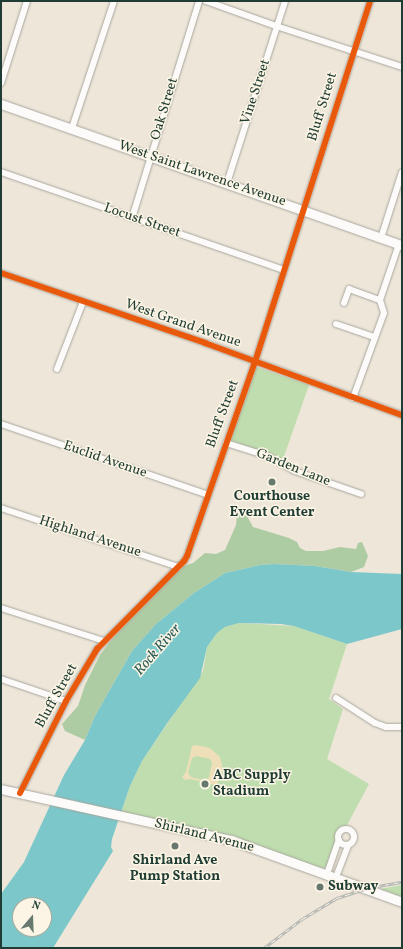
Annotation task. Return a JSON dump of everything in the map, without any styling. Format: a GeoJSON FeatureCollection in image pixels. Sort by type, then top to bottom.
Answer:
{"type":"FeatureCollection","features":[{"type":"Feature","properties":{"kind":"street"},"geometry":{"type":"LineString","coordinates":[[1,83],[27,1]]}},
{"type":"Feature","properties":{"kind":"street"},"geometry":{"type":"LineString","coordinates":[[72,128],[114,1]]}},
{"type":"Feature","properties":{"kind":"street","name":"Oak Street"},"geometry":{"type":"LineString","coordinates":[[132,218],[199,1]]}},
{"type":"Feature","properties":{"kind":"street"},"geometry":{"type":"LineString","coordinates":[[206,1],[276,26],[402,67]]}},
{"type":"Feature","properties":{"kind":"street","name":"Vine Street"},"geometry":{"type":"LineString","coordinates":[[226,183],[285,1]]}},
{"type":"Feature","properties":{"kind":"street","name":"Bluff Street"},"geometry":{"type":"LineString","coordinates":[[20,793],[66,701],[97,649],[187,556],[255,362],[353,50],[370,1]]}},
{"type":"Feature","properties":{"kind":"street","name":"West Saint Lawrence Avenue"},"geometry":{"type":"LineString","coordinates":[[1,104],[400,244]]}},
{"type":"Feature","properties":{"kind":"street","name":"Locust Street"},"geometry":{"type":"LineString","coordinates":[[1,172],[284,270]]}},
{"type":"Feature","properties":{"kind":"street"},"geometry":{"type":"LineString","coordinates":[[381,238],[402,172]]}},
{"type":"Feature","properties":{"kind":"street"},"geometry":{"type":"LineString","coordinates":[[352,398],[384,313],[380,300],[400,244]]}},
{"type":"Feature","properties":{"kind":"street","name":"West Grand Avenue"},"geometry":{"type":"LineString","coordinates":[[1,273],[402,415]]}},
{"type":"Feature","properties":{"kind":"street"},"geometry":{"type":"LineString","coordinates":[[344,303],[349,289],[380,300]]}},
{"type":"Feature","properties":{"kind":"street"},"geometry":{"type":"LineString","coordinates":[[57,369],[83,302]]}},
{"type":"Feature","properties":{"kind":"street"},"geometry":{"type":"LineString","coordinates":[[336,324],[374,337]]}},
{"type":"Feature","properties":{"kind":"street","name":"Euclid Avenue"},"geometry":{"type":"LineString","coordinates":[[1,424],[208,495]]}},
{"type":"Feature","properties":{"kind":"street","name":"Garden Lane"},"geometry":{"type":"LineString","coordinates":[[226,443],[268,456],[295,472],[361,494]]}},
{"type":"Feature","properties":{"kind":"street","name":"Highland Avenue"},"geometry":{"type":"LineString","coordinates":[[1,508],[178,567]]}},
{"type":"Feature","properties":{"kind":"street"},"geometry":{"type":"LineString","coordinates":[[1,608],[104,641]]}},
{"type":"Feature","properties":{"kind":"street"},"geometry":{"type":"LineString","coordinates":[[1,679],[66,701]]}},
{"type":"Feature","properties":{"kind":"street"},"geometry":{"type":"LineString","coordinates":[[336,698],[374,723],[386,727],[402,727]]}},
{"type":"Feature","properties":{"kind":"street","name":"Shirland Avenue"},"geometry":{"type":"LineString","coordinates":[[1,789],[231,840],[402,902]]}},
{"type":"Feature","properties":{"kind":"street"},"geometry":{"type":"LineString","coordinates":[[344,830],[349,830],[354,838],[348,845],[331,876],[340,833],[344,830]]}},
{"type":"Feature","properties":{"kind":"street"},"geometry":{"type":"LineString","coordinates":[[339,840],[342,844],[348,845]]}},
{"type":"Feature","properties":{"kind":"green space"},"geometry":{"type":"Polygon","coordinates":[[[256,367],[309,385],[282,462],[272,455],[230,440],[256,367]]]}},
{"type":"Feature","properties":{"kind":"green space"},"geometry":{"type":"Polygon","coordinates":[[[240,512],[243,512],[247,516],[253,527],[289,538],[297,542],[300,548],[306,551],[323,551],[340,547],[356,549],[358,543],[362,542],[368,556],[364,567],[351,572],[315,566],[274,564],[260,565],[225,573],[194,593],[156,624],[132,651],[95,716],[85,740],[65,731],[62,724],[78,706],[85,685],[100,655],[109,643],[149,598],[184,566],[193,563],[205,553],[216,554],[225,550],[236,525],[237,515],[240,512]]]}},
{"type":"Feature","properties":{"kind":"green space"},"geometry":{"type":"Polygon","coordinates":[[[239,623],[294,626],[347,644],[329,699],[343,709],[327,759],[369,784],[346,827],[341,828],[336,832],[335,842],[329,863],[324,868],[121,813],[130,786],[142,761],[203,671],[207,647],[217,633],[225,627],[239,623]]]}},
{"type":"Feature","properties":{"kind":"green space"},"geometry":{"type":"Polygon","coordinates":[[[402,885],[402,897],[380,889],[402,885]]]}},
{"type":"Feature","properties":{"kind":"sand"},"geometry":{"type":"Polygon","coordinates":[[[197,745],[210,748],[220,757],[222,775],[216,785],[190,779],[185,780],[182,777],[186,772],[192,746],[197,745]],[[197,756],[192,758],[188,773],[191,777],[206,781],[209,777],[212,763],[210,759],[197,756]]]}},
{"type":"Feature","properties":{"kind":"water","name":"Rock River"},"geometry":{"type":"Polygon","coordinates":[[[274,564],[315,566],[351,572],[402,574],[402,629],[347,644],[294,626],[281,624],[239,623],[225,627],[217,633],[207,647],[200,678],[142,761],[130,786],[112,839],[111,847],[113,851],[53,948],[1,948],[1,894],[24,862],[64,775],[85,740],[95,716],[132,651],[156,624],[194,593],[225,573],[260,565],[274,564]]]}},
{"type":"Feature","properties":{"kind":"railway"},"geometry":{"type":"LineString","coordinates":[[264,948],[302,919],[337,898],[367,888],[402,882]]}},
{"type":"Feature","properties":{"kind":"cycle path"},"geometry":{"type":"LineString","coordinates":[[20,793],[66,701],[97,649],[184,561],[187,556],[255,362],[370,1]]}},
{"type":"Feature","properties":{"kind":"cycle path"},"geometry":{"type":"LineString","coordinates":[[1,273],[205,343],[402,415]]}},
{"type":"Feature","properties":{"kind":"place","name":"Courthouse Event Center"},"geometry":{"type":"Point","coordinates":[272,482]}},
{"type":"Feature","properties":{"kind":"place","name":"ABC Supply Stadium"},"geometry":{"type":"Point","coordinates":[205,784]}},
{"type":"Feature","properties":{"kind":"place","name":"Shirland Ave Pump Station"},"geometry":{"type":"Point","coordinates":[175,846]}},
{"type":"Feature","properties":{"kind":"place","name":"Subway"},"geometry":{"type":"Point","coordinates":[320,887]}}]}
